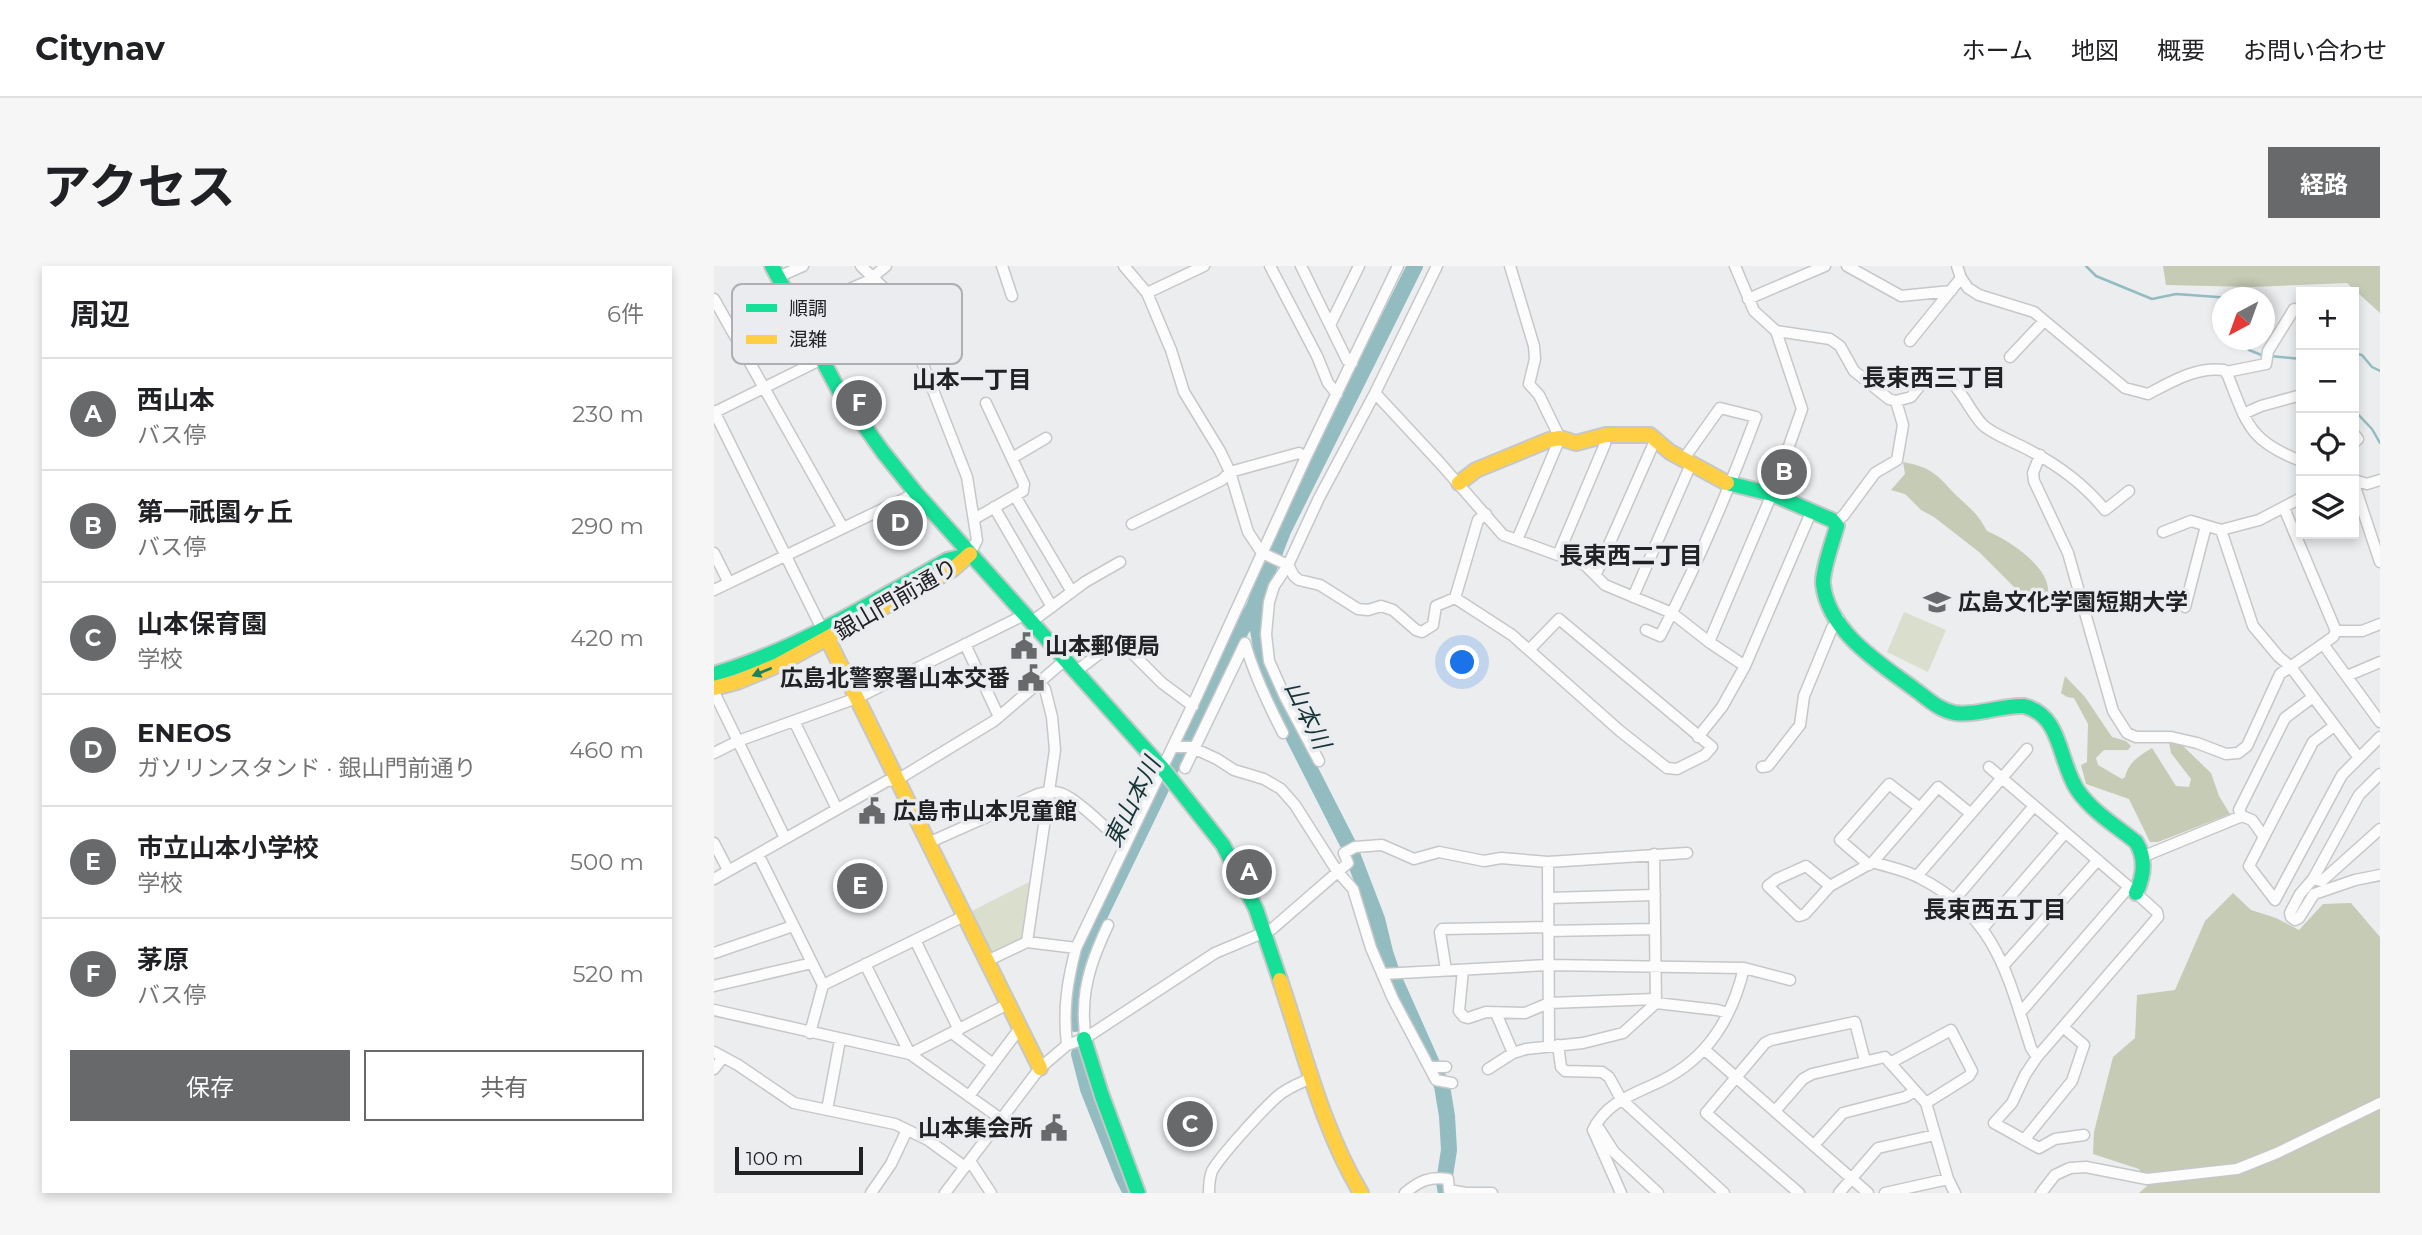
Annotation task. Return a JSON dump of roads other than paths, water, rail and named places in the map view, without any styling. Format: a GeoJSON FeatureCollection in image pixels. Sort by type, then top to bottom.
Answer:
{"type":"FeatureCollection","features":[{"type":"Feature","properties":{"kind":"street"},"geometry":{"type":"LineString","coordinates":[[775,272],[803,266]]}},
{"type":"Feature","properties":{"kind":"street"},"geometry":{"type":"LineString","coordinates":[[861,266],[880,284]]}},
{"type":"Feature","properties":{"kind":"street"},"geometry":{"type":"LineString","coordinates":[[858,284],[873,277],[886,266]]}},
{"type":"Feature","properties":{"kind":"street"},"geometry":{"type":"LineString","coordinates":[[1002,266],[1012,296]]}},
{"type":"Feature","properties":{"kind":"street"},"geometry":{"type":"LineString","coordinates":[[1124,266],[1147,293],[1171,350],[1184,392],[1230,472],[1248,532],[1262,553],[1288,565],[1299,580],[1320,584],[1358,609],[1368,610],[1381,606],[1394,610],[1416,630],[1422,632],[1433,625],[1436,607],[1455,598],[1478,520],[1486,514]]}},
{"type":"Feature","properties":{"kind":"street"},"geometry":{"type":"LineString","coordinates":[[1147,293],[1204,266]]}},
{"type":"Feature","properties":{"kind":"street"},"geometry":{"type":"LineString","coordinates":[[1270,266],[1317,356],[1328,383],[1337,394]]}},
{"type":"Feature","properties":{"kind":"street"},"geometry":{"type":"LineString","coordinates":[[1301,266],[1347,360],[1352,363]]}},
{"type":"Feature","properties":{"kind":"street"},"geometry":{"type":"LineString","coordinates":[[1330,325],[1359,266]]}},
{"type":"Feature","properties":{"kind":"street"},"geometry":{"type":"LineString","coordinates":[[1067,1045],[1064,1014],[1068,980],[1076,948],[1125,846],[1167,774],[1173,747],[1398,266]]}},
{"type":"Feature","properties":{"kind":"street"},"geometry":{"type":"LineString","coordinates":[[1319,761],[1274,674],[1266,647],[1269,602],[1274,586],[1288,565],[1318,498],[1375,393],[1437,266]]}},
{"type":"Feature","properties":{"kind":"street"},"geometry":{"type":"LineString","coordinates":[[1510,266],[1534,346],[1535,359],[1529,384],[1539,395],[1560,438],[1517,540]]}},
{"type":"Feature","properties":{"kind":"street"},"geometry":{"type":"LineString","coordinates":[[1709,642],[1772,494],[1802,410],[1776,331],[1754,311],[1735,266]]}},
{"type":"Feature","properties":{"kind":"street"},"geometry":{"type":"LineString","coordinates":[[1748,299],[1825,266]]}},
{"type":"Feature","properties":{"kind":"street"},"geometry":{"type":"LineString","coordinates":[[1847,266],[1901,296],[1951,291]]}},
{"type":"Feature","properties":{"kind":"street"},"geometry":{"type":"LineString","coordinates":[[1958,266],[1961,278],[1968,288],[1979,295],[2034,312],[2124,388],[2148,394],[2179,377],[2214,368],[2226,372],[2266,364],[2268,351],[2294,309]]}},
{"type":"Feature","properties":{"kind":"street"},"geometry":{"type":"LineString","coordinates":[[1910,341],[1961,278]]}},
{"type":"Feature","properties":{"kind":"street"},"geometry":{"type":"LineString","coordinates":[[714,299],[732,332]]}},
{"type":"Feature","properties":{"kind":"street"},"geometry":{"type":"LineString","coordinates":[[2010,356],[2044,321]]}},
{"type":"Feature","properties":{"kind":"street"},"geometry":{"type":"LineString","coordinates":[[1776,331],[1830,339],[1840,346],[1854,372],[1896,401],[1903,425],[1897,460],[1875,473],[1835,523],[1823,582],[1824,590],[1839,619],[1864,652],[1940,708],[1956,713],[2020,706],[2031,707],[2044,715],[2080,796],[2136,842],[2142,851],[2141,883],[2020,1013]]}},
{"type":"Feature","properties":{"kind":"street"},"geometry":{"type":"LineString","coordinates":[[750,364],[843,528]]}},
{"type":"Feature","properties":{"kind":"street"},"geometry":{"type":"LineString","coordinates":[[812,364],[714,412],[1040,1068]]}},
{"type":"Feature","properties":{"kind":"street"},"geometry":{"type":"LineString","coordinates":[[825,364],[838,389],[916,493],[1167,774],[1223,845],[1245,886],[1264,933],[1333,1138],[1356,1191]]}},
{"type":"Feature","properties":{"kind":"street"},"geometry":{"type":"LineString","coordinates":[[923,364],[967,477],[978,540],[970,554]]}},
{"type":"Feature","properties":{"kind":"street"},"geometry":{"type":"LineString","coordinates":[[2226,372],[2247,425],[2263,442],[2296,459]]}},
{"type":"Feature","properties":{"kind":"street"},"geometry":{"type":"LineString","coordinates":[[1896,401],[1911,397],[1926,378],[1936,373],[1944,376],[1965,398],[1985,427],[2039,455],[2091,492],[2105,510],[2129,491]]}},
{"type":"Feature","properties":{"kind":"street"},"geometry":{"type":"LineString","coordinates":[[1375,393],[1503,535],[1585,565],[1605,585],[1672,613],[1745,666]]}},
{"type":"Feature","properties":{"kind":"street"},"geometry":{"type":"LineString","coordinates":[[2243,414],[2296,396]]}},
{"type":"Feature","properties":{"kind":"street"},"geometry":{"type":"LineString","coordinates":[[974,519],[1023,491],[1024,484],[986,403]]}},
{"type":"Feature","properties":{"kind":"street"},"geometry":{"type":"LineString","coordinates":[[1633,597],[1687,462],[1720,408],[1756,417],[1731,485],[1672,613],[1660,636],[1646,630]]}},
{"type":"Feature","properties":{"kind":"street"},"geometry":{"type":"LineString","coordinates":[[1459,484],[1476,470],[1560,438],[1576,443],[1606,435],[1650,435],[1670,452],[1731,485],[1772,494],[1812,510],[1835,523]]}},
{"type":"Feature","properties":{"kind":"street"},"geometry":{"type":"LineString","coordinates":[[1558,555],[1605,444],[1606,435]]}},
{"type":"Feature","properties":{"kind":"street"},"geometry":{"type":"LineString","coordinates":[[1012,458],[1046,438]]}},
{"type":"Feature","properties":{"kind":"street"},"geometry":{"type":"LineString","coordinates":[[1596,574],[1657,441]]}},
{"type":"Feature","properties":{"kind":"street"},"geometry":{"type":"LineString","coordinates":[[1132,524],[1222,480],[1230,472],[1299,453],[1307,457]]}},
{"type":"Feature","properties":{"kind":"street"},"geometry":{"type":"LineString","coordinates":[[2039,455],[2033,473],[2034,481],[2068,553],[2113,711],[2127,733],[2136,737],[2171,737],[2226,754],[2238,753],[2247,746],[2280,674],[2333,637],[2336,631],[2284,508]]}},
{"type":"Feature","properties":{"kind":"street"},"geometry":{"type":"LineString","coordinates":[[2359,483],[2367,484],[2380,480]]}},
{"type":"Feature","properties":{"kind":"street"},"geometry":{"type":"LineString","coordinates":[[714,590],[916,493]]}},
{"type":"Feature","properties":{"kind":"street"},"geometry":{"type":"LineString","coordinates":[[1015,496],[1072,592]]}},
{"type":"Feature","properties":{"kind":"street"},"geometry":{"type":"LineString","coordinates":[[2359,497],[2380,562]]}},
{"type":"Feature","properties":{"kind":"street"},"geometry":{"type":"LineString","coordinates":[[2163,532],[2192,522],[2221,530],[2259,520],[2296,501]]}},
{"type":"Feature","properties":{"kind":"street"},"geometry":{"type":"LineString","coordinates":[[994,507],[1052,607]]}},
{"type":"Feature","properties":{"kind":"street"},"geometry":{"type":"LineString","coordinates":[[1698,737],[1722,707],[1745,666],[1812,510]]}},
{"type":"Feature","properties":{"kind":"street"},"geometry":{"type":"LineString","coordinates":[[2185,607],[2206,526]]}},
{"type":"Feature","properties":{"kind":"street"},"geometry":{"type":"LineString","coordinates":[[2221,530],[2253,626],[2290,666],[2359,758]]}},
{"type":"Feature","properties":{"kind":"street"},"geometry":{"type":"LineString","coordinates":[[714,553],[729,583]]}},
{"type":"Feature","properties":{"kind":"street","name":"銀山門前通り"},"geometry":{"type":"LineString","coordinates":[[714,690],[778,665],[947,560],[970,554]]}},
{"type":"Feature","properties":{"kind":"street"},"geometry":{"type":"LineString","coordinates":[[714,753],[738,741],[857,698],[965,644],[1027,619],[1052,607],[1121,562]]}},
{"type":"Feature","properties":{"kind":"street"},"geometry":{"type":"LineString","coordinates":[[1455,598],[1512,635],[1620,731],[1667,768],[1677,769],[1705,755],[1712,747],[1559,619],[1529,650]]}},
{"type":"Feature","properties":{"kind":"street"},"geometry":{"type":"LineString","coordinates":[[1762,767],[1768,766],[1800,725],[1804,696],[1832,628],[1839,619]]}},
{"type":"Feature","properties":{"kind":"street"},"geometry":{"type":"LineString","coordinates":[[2336,631],[2362,631],[2380,624]]}},
{"type":"Feature","properties":{"kind":"street","name":"銀山門前通り"},"geometry":{"type":"LineString","coordinates":[[714,674],[825,634]]}},
{"type":"Feature","properties":{"kind":"street"},"geometry":{"type":"LineString","coordinates":[[1185,768],[1245,643],[1263,694],[1283,733]]}},
{"type":"Feature","properties":{"kind":"street"},"geometry":{"type":"LineString","coordinates":[[965,644],[999,717]]}},
{"type":"Feature","properties":{"kind":"street"},"geometry":{"type":"LineString","coordinates":[[2323,644],[2380,722]]}},
{"type":"Feature","properties":{"kind":"street"},"geometry":{"type":"LineString","coordinates":[[714,879],[887,781],[897,780],[999,717],[1039,682],[1107,648],[1118,646],[1129,651],[1162,683],[1193,706]]}},
{"type":"Feature","properties":{"kind":"street"},"geometry":{"type":"LineString","coordinates":[[2347,676],[2380,662]]}},
{"type":"Feature","properties":{"kind":"street"},"geometry":{"type":"LineString","coordinates":[[1027,942],[1051,792],[1055,750],[1045,689],[1039,682]]}},
{"type":"Feature","properties":{"kind":"street"},"geometry":{"type":"LineString","coordinates":[[714,690],[786,838]]}},
{"type":"Feature","properties":{"kind":"street"},"geometry":{"type":"LineString","coordinates":[[2242,817],[2239,810],[2285,718],[2313,697]]}},
{"type":"Feature","properties":{"kind":"street"},"geometry":{"type":"LineString","coordinates":[[794,721],[837,809]]}},
{"type":"Feature","properties":{"kind":"street"},"geometry":{"type":"LineString","coordinates":[[2334,726],[2313,742],[2249,866],[2276,900],[2342,775],[2380,737]]}},
{"type":"Feature","properties":{"kind":"street"},"geometry":{"type":"LineString","coordinates":[[1173,747],[1193,748],[1234,770],[1264,779],[1281,789],[1295,805],[1337,872],[1353,889],[1382,974],[1436,1080],[1452,1083]]}},
{"type":"Feature","properties":{"kind":"street"},"geometry":{"type":"LineString","coordinates":[[1917,876],[2026,749]]}},
{"type":"Feature","properties":{"kind":"street"},"geometry":{"type":"LineString","coordinates":[[1989,767],[2157,912],[2158,917],[2038,1057],[2025,1075],[2012,1102],[1994,1124],[2039,1148],[2055,1139],[2084,1135]]}},
{"type":"Feature","properties":{"kind":"street"},"geometry":{"type":"LineString","coordinates":[[2380,774],[2358,795],[2313,878],[2300,894],[2290,914],[2295,920],[2300,918],[2314,894],[2355,880],[2380,875]]}},
{"type":"Feature","properties":{"kind":"street"},"geometry":{"type":"LineString","coordinates":[[1920,808],[1889,784],[1840,840],[1871,864],[1917,876],[1955,899],[1983,928],[2004,965],[2031,1048],[2038,1057]]}},
{"type":"Feature","properties":{"kind":"street"},"geometry":{"type":"LineString","coordinates":[[1830,886],[1806,866],[1768,886],[1799,916],[1805,914],[1830,886],[1871,864],[1938,787],[1971,814]]}},
{"type":"Feature","properties":{"kind":"street"},"geometry":{"type":"LineString","coordinates":[[928,843],[1038,794],[1051,792],[1063,793],[1125,846]]}},
{"type":"Feature","properties":{"kind":"street"},"geometry":{"type":"LineString","coordinates":[[1955,899],[2034,806]]}},
{"type":"Feature","properties":{"kind":"street"},"geometry":{"type":"LineString","coordinates":[[2142,857],[2242,817],[2252,820],[2264,837]]}},
{"type":"Feature","properties":{"kind":"street"},"geometry":{"type":"LineString","coordinates":[[2313,878],[2322,881],[2380,829]]}},
{"type":"Feature","properties":{"kind":"street"},"geometry":{"type":"LineString","coordinates":[[1983,928],[2065,833]]}},
{"type":"Feature","properties":{"kind":"street"},"geometry":{"type":"LineString","coordinates":[[714,843],[728,870]]}},
{"type":"Feature","properties":{"kind":"street"},"geometry":{"type":"LineString","coordinates":[[945,1193],[1040,1068],[1067,1045],[1084,1039],[1215,953],[1272,929],[1348,863],[1344,853],[1350,849],[1382,845],[1414,859],[1439,852],[1484,861],[1500,858],[1548,862],[1687,853]]}},
{"type":"Feature","properties":{"kind":"street"},"geometry":{"type":"LineString","coordinates":[[758,854],[823,985],[810,1033]]}},
{"type":"Feature","properties":{"kind":"street"},"geometry":{"type":"LineString","coordinates":[[1488,1069],[1513,1053],[1610,1038],[1623,1033],[1656,1001],[1654,854]]}},
{"type":"Feature","properties":{"kind":"street"},"geometry":{"type":"LineString","coordinates":[[2004,965],[2098,860]]}},
{"type":"Feature","properties":{"kind":"street"},"geometry":{"type":"LineString","coordinates":[[1548,862],[1549,1003],[1554,1046],[1561,1067],[1565,1070],[1602,1072],[1609,1077],[1621,1099],[1724,1193]]}},
{"type":"Feature","properties":{"kind":"street"},"geometry":{"type":"LineString","coordinates":[[1548,898],[1655,895]]}},
{"type":"Feature","properties":{"kind":"street"},"geometry":{"type":"LineString","coordinates":[[823,985],[964,916]]}},
{"type":"Feature","properties":{"kind":"street"},"geometry":{"type":"LineString","coordinates":[[1108,925],[1094,955],[1086,984],[1084,1039],[1138,1193]]}},
{"type":"Feature","properties":{"kind":"street"},"geometry":{"type":"LineString","coordinates":[[714,953],[793,926]]}},
{"type":"Feature","properties":{"kind":"street"},"geometry":{"type":"LineString","coordinates":[[1446,971],[1440,932],[1442,929],[1655,929]]}},
{"type":"Feature","properties":{"kind":"street"},"geometry":{"type":"LineString","coordinates":[[915,940],[955,1031],[993,1064]]}},
{"type":"Feature","properties":{"kind":"street"},"geometry":{"type":"LineString","coordinates":[[987,961],[1027,942],[1076,948]]}},
{"type":"Feature","properties":{"kind":"street"},"geometry":{"type":"LineString","coordinates":[[714,986],[812,963]]}},
{"type":"Feature","properties":{"kind":"street"},"geometry":{"type":"LineString","coordinates":[[865,964],[910,1054]]}},
{"type":"Feature","properties":{"kind":"street"},"geometry":{"type":"LineString","coordinates":[[1382,974],[1548,965],[1744,968],[1790,980]]}},
{"type":"Feature","properties":{"kind":"street"},"geometry":{"type":"LineString","coordinates":[[1621,1193],[1596,1140],[1593,1130],[1596,1124],[1621,1099],[1663,1080],[1698,1058],[1713,1041],[1737,996],[1744,968]]}},
{"type":"Feature","properties":{"kind":"street"},"geometry":{"type":"LineString","coordinates":[[1463,970],[1458,1011],[1468,1018],[1486,1013],[1525,1013],[1549,1003],[1656,1001],[1728,1013]]}},
{"type":"Feature","properties":{"kind":"street"},"geometry":{"type":"LineString","coordinates":[[910,1054],[1008,1004]]}},
{"type":"Feature","properties":{"kind":"street"},"geometry":{"type":"LineString","coordinates":[[714,1010],[910,1054],[1001,1119]]}},
{"type":"Feature","properties":{"kind":"street"},"geometry":{"type":"LineString","coordinates":[[1496,1013],[1513,1053]]}},
{"type":"Feature","properties":{"kind":"street"},"geometry":{"type":"LineString","coordinates":[[1799,1193],[1706,1113],[1765,1043],[1855,1021],[1866,1061]]}},
{"type":"Feature","properties":{"kind":"street"},"geometry":{"type":"LineString","coordinates":[[2024,1140],[2071,1082],[2084,1045],[2063,1027]]}},
{"type":"Feature","properties":{"kind":"street"},"geometry":{"type":"LineString","coordinates":[[969,1096],[1020,1028]]}},
{"type":"Feature","properties":{"kind":"street"},"geometry":{"type":"LineString","coordinates":[[1890,1063],[1951,1030],[1972,1071],[1969,1076],[1926,1103]]}},
{"type":"Feature","properties":{"kind":"street"},"geometry":{"type":"LineString","coordinates":[[827,1110],[840,1040]]}},
{"type":"Feature","properties":{"kind":"street"},"geometry":{"type":"LineString","coordinates":[[1705,1050],[1868,1193]]}},
{"type":"Feature","properties":{"kind":"street"},"geometry":{"type":"LineString","coordinates":[[714,1069],[719,1055],[794,1102],[895,1124],[967,1164],[992,1193]]}},
{"type":"Feature","properties":{"kind":"street"},"geometry":{"type":"LineString","coordinates":[[1775,1111],[1803,1079],[1812,1074],[1885,1057],[1926,1103],[1948,1180],[1955,1193]]}},
{"type":"Feature","properties":{"kind":"street"},"geometry":{"type":"LineString","coordinates":[[1429,1067],[1446,1067]]}},
{"type":"Feature","properties":{"kind":"street"},"geometry":{"type":"LineString","coordinates":[[1209,1193],[1213,1170],[1235,1143],[1277,1097],[1290,1087],[1313,1077]]}},
{"type":"Feature","properties":{"kind":"street"},"geometry":{"type":"LineString","coordinates":[[1814,1145],[1843,1113],[1905,1097],[1915,1091]]}},
{"type":"Feature","properties":{"kind":"street"},"geometry":{"type":"LineString","coordinates":[[2041,1193],[2055,1175],[2070,1168],[2086,1167],[2147,1179],[2237,1169],[2380,1104]]}},
{"type":"Feature","properties":{"kind":"street"},"geometry":{"type":"LineString","coordinates":[[1596,1124],[1615,1152],[1658,1193]]}},
{"type":"Feature","properties":{"kind":"street"},"geometry":{"type":"LineString","coordinates":[[871,1193],[891,1164],[907,1130]]}},
{"type":"Feature","properties":{"kind":"street"},"geometry":{"type":"LineString","coordinates":[[1839,1193],[1878,1148],[1935,1135]]}},
{"type":"Feature","properties":{"kind":"street"},"geometry":{"type":"LineString","coordinates":[[1405,1193],[1415,1185],[1436,1177],[1448,1179],[1449,1189],[1466,1193],[1492,1193]]}},
{"type":"Feature","properties":{"kind":"street"},"geometry":{"type":"LineString","coordinates":[[1885,1193],[1948,1180]]}},
{"type":"Feature","properties":{"kind":"waterway","name":"東山本川"},"geometry":{"type":"LineString","coordinates":[[1075,1024],[1075,994],[1086,944],[1212,683],[1254,607],[1283,531],[1415,266]]}},
{"type":"Feature","properties":{"kind":"waterway"},"geometry":{"type":"LineString","coordinates":[[2086,266],[2096,276],[2152,299],[2176,294],[2212,297]]}},
{"type":"Feature","properties":{"kind":"waterway"},"geometry":{"type":"LineString","coordinates":[[2249,350],[2264,356]]}},
{"type":"Feature","properties":{"kind":"waterway"},"geometry":{"type":"LineString","coordinates":[[2359,354],[2380,371]]}},
{"type":"Feature","properties":{"kind":"waterway"},"geometry":{"type":"LineString","coordinates":[[2270,356],[2296,359]]}},
{"type":"Feature","properties":{"kind":"waterway"},"geometry":{"type":"LineString","coordinates":[[2357,413],[2372,429],[2380,443]]}},
{"type":"Feature","properties":{"kind":"waterway","name":"山本川"},"geometry":{"type":"LineString","coordinates":[[1254,607],[1268,687],[1349,846],[1377,919],[1393,976],[1442,1086],[1449,1150],[1444,1182],[1446,1193]]}},
{"type":"Feature","properties":{"kind":"waterway","name":"東山本川"},"geometry":{"type":"LineString","coordinates":[[1079,1054],[1088,1089],[1131,1193]]}},
{"type":"Feature","properties":{"kind":"place","name":"茅原"},"geometry":{"type":"Point","coordinates":[859,403]}},
{"type":"Feature","properties":{"kind":"place","name":"第一祇園ヶ丘"},"geometry":{"type":"Point","coordinates":[1784,472]}},
{"type":"Feature","properties":{"kind":"place","name":"ENEOS"},"geometry":{"type":"Point","coordinates":[900,523]}},
{"type":"Feature","properties":{"kind":"place","name":"広島文化学園短期大学"},"geometry":{"type":"Point","coordinates":[1937,602]}},
{"type":"Feature","properties":{"kind":"place","name":"山本郵便局"},"geometry":{"type":"Point","coordinates":[1024,646]}},
{"type":"Feature","properties":{"kind":"place","name":"広島北警察署山本交番"},"geometry":{"type":"Point","coordinates":[1031,678]}},
{"type":"Feature","properties":{"kind":"place","name":"広島市山本児童館"},"geometry":{"type":"Point","coordinates":[872,811]}},
{"type":"Feature","properties":{"kind":"place","name":"西山本"},"geometry":{"type":"Point","coordinates":[1249,872]}},
{"type":"Feature","properties":{"kind":"place","name":"市立山本小学校"},"geometry":{"type":"Point","coordinates":[860,886]}},
{"type":"Feature","properties":{"kind":"place","name":"山本保育園"},"geometry":{"type":"Point","coordinates":[1190,1124]}},
{"type":"Feature","properties":{"kind":"place","name":"山本集会所"},"geometry":{"type":"Point","coordinates":[1054,1128]}},
{"type":"Feature","properties":{"kind":"district","name":"長束西三丁目"},"geometry":{"type":"Point","coordinates":[1934,377]}},
{"type":"Feature","properties":{"kind":"district","name":"山本一丁目"},"geometry":{"type":"Point","coordinates":[972,379]}},
{"type":"Feature","properties":{"kind":"district","name":"長束西二丁目"},"geometry":{"type":"Point","coordinates":[1631,555]}},
{"type":"Feature","properties":{"kind":"district","name":"長束西五丁目"},"geometry":{"type":"Point","coordinates":[1995,909]}}]}
